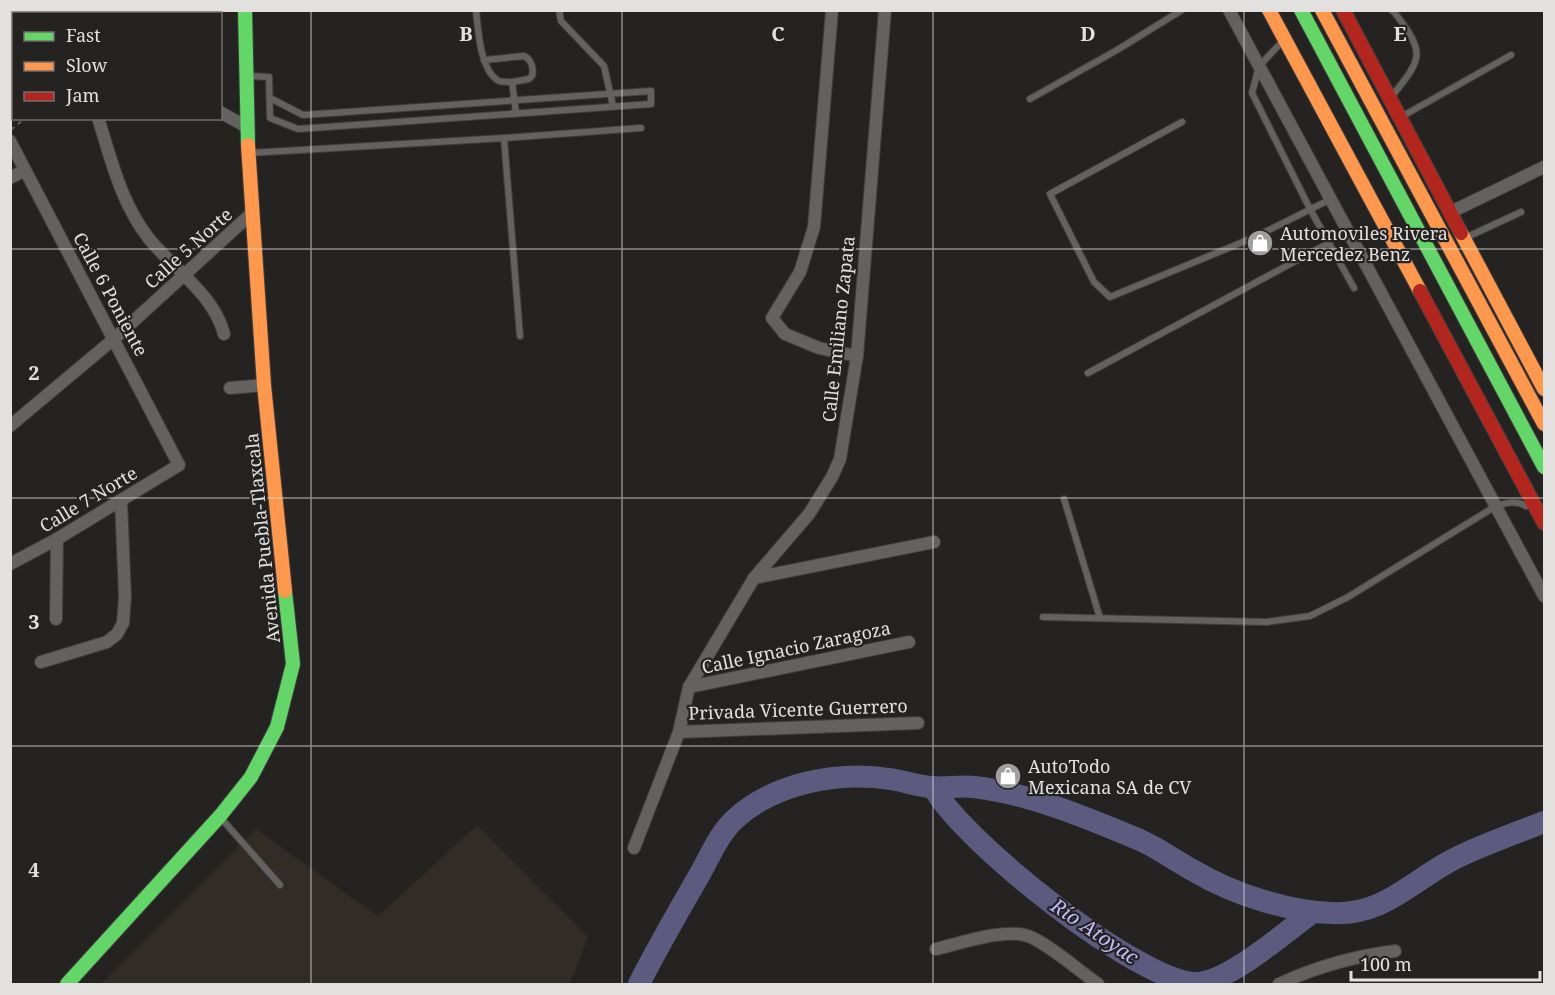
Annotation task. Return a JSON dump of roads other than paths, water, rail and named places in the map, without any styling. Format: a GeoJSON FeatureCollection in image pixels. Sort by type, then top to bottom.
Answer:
{"type":"FeatureCollection","features":[{"type":"Feature","properties":{"kind":"main road","name":"Avenida Puebla-Tlaxcala"},"geometry":{"type":"LineString","coordinates":[[67,984],[220,816],[251,777],[277,727],[293,664],[264,385],[248,153],[245,10]]}},
{"type":"Feature","properties":{"kind":"main road"},"geometry":{"type":"LineString","coordinates":[[1259,10],[1279,45],[1305,76]]}},
{"type":"Feature","properties":{"kind":"main road"},"geometry":{"type":"LineString","coordinates":[[1269,10],[1545,523]]}},
{"type":"Feature","properties":{"kind":"main road"},"geometry":{"type":"LineString","coordinates":[[1280,10],[1545,501]]}},
{"type":"Feature","properties":{"kind":"main road"},"geometry":{"type":"LineString","coordinates":[[1301,10],[1545,467]]}},
{"type":"Feature","properties":{"kind":"main road"},"geometry":{"type":"LineString","coordinates":[[1322,10],[1545,424]]}},
{"type":"Feature","properties":{"kind":"main road"},"geometry":{"type":"LineString","coordinates":[[1343,10],[1543,382]]}},
{"type":"Feature","properties":{"kind":"street"},"geometry":{"type":"LineString","coordinates":[[832,10],[814,227],[800,272],[772,318],[785,334],[819,348],[857,356]]}},
{"type":"Feature","properties":{"kind":"street","name":"Calle Emiliano Zapata"},"geometry":{"type":"LineString","coordinates":[[634,848],[679,732],[689,687],[754,578],[809,514],[832,477],[840,459],[857,356],[885,10]]}},
{"type":"Feature","properties":{"kind":"street"},"geometry":{"type":"LineString","coordinates":[[1229,10],[1545,597]]}},
{"type":"Feature","properties":{"kind":"street"},"geometry":{"type":"LineString","coordinates":[[222,113],[247,127]]}},
{"type":"Feature","properties":{"kind":"street"},"geometry":{"type":"LineString","coordinates":[[99,121],[113,169],[127,204],[150,240],[216,312],[224,334]]}},
{"type":"Feature","properties":{"kind":"street","name":"Calle 6 Poniente"},"geometry":{"type":"LineString","coordinates":[[10,141],[179,465]]}},
{"type":"Feature","properties":{"kind":"street"},"geometry":{"type":"LineString","coordinates":[[1451,212],[1545,167]]}},
{"type":"Feature","properties":{"kind":"street"},"geometry":{"type":"LineString","coordinates":[[10,178],[25,170]]}},
{"type":"Feature","properties":{"kind":"street","name":"Calle 5 Norte"},"geometry":{"type":"LineString","coordinates":[[10,426],[114,339],[252,213]]}},
{"type":"Feature","properties":{"kind":"street"},"geometry":{"type":"LineString","coordinates":[[230,388],[264,385]]}},
{"type":"Feature","properties":{"kind":"street","name":"Calle 7 Norte"},"geometry":{"type":"LineString","coordinates":[[12,559],[57,539],[179,465]]}},
{"type":"Feature","properties":{"kind":"street"},"geometry":{"type":"LineString","coordinates":[[41,662],[107,642],[117,634],[123,623],[125,597],[121,501]]}},
{"type":"Feature","properties":{"kind":"street"},"geometry":{"type":"LineString","coordinates":[[56,619],[57,539]]}},
{"type":"Feature","properties":{"kind":"street"},"geometry":{"type":"LineString","coordinates":[[754,578],[934,542]]}},
{"type":"Feature","properties":{"kind":"street","name":"Calle Ignacio Zaragoza"},"geometry":{"type":"LineString","coordinates":[[689,687],[909,642]]}},
{"type":"Feature","properties":{"kind":"street","name":"Privada Vicente Guerrero"},"geometry":{"type":"LineString","coordinates":[[679,732],[918,723]]}},
{"type":"Feature","properties":{"kind":"street"},"geometry":{"type":"LineString","coordinates":[[936,949],[1001,935],[1016,934],[1030,937],[1098,984]]}},
{"type":"Feature","properties":{"kind":"street"},"geometry":{"type":"LineString","coordinates":[[1279,984],[1304,973],[1364,955],[1395,951]]}},
{"type":"Feature","properties":{"kind":"lane"},"geometry":{"type":"LineString","coordinates":[[476,10],[480,49],[484,60],[495,78],[500,82],[513,82],[529,80],[532,76],[528,57],[484,60]]}},
{"type":"Feature","properties":{"kind":"lane"},"geometry":{"type":"LineString","coordinates":[[559,10],[561,21],[604,66],[613,106]]}},
{"type":"Feature","properties":{"kind":"lane"},"geometry":{"type":"LineString","coordinates":[[1030,99],[1118,50],[1182,10]]}},
{"type":"Feature","properties":{"kind":"lane"},"geometry":{"type":"LineString","coordinates":[[1390,98],[1412,72],[1418,56],[1412,34],[1391,10]]}},
{"type":"Feature","properties":{"kind":"lane"},"geometry":{"type":"LineString","coordinates":[[1279,45],[1259,66],[1252,93],[1310,209],[1354,288]]}},
{"type":"Feature","properties":{"kind":"lane"},"geometry":{"type":"LineString","coordinates":[[1400,118],[1511,55]]}},
{"type":"Feature","properties":{"kind":"lane"},"geometry":{"type":"LineString","coordinates":[[246,76],[269,77],[270,118],[298,129],[651,104],[651,91],[303,115],[270,98]]}},
{"type":"Feature","properties":{"kind":"lane"},"geometry":{"type":"LineString","coordinates":[[513,82],[516,113]]}},
{"type":"Feature","properties":{"kind":"lane"},"geometry":{"type":"LineString","coordinates":[[356,112],[356,124]]}},
{"type":"Feature","properties":{"kind":"lane"},"geometry":{"type":"LineString","coordinates":[[1182,122],[1050,195],[1094,282],[1110,297],[1255,237],[1331,199]]}},
{"type":"Feature","properties":{"kind":"lane"},"geometry":{"type":"LineString","coordinates":[[248,153],[641,128]]}},
{"type":"Feature","properties":{"kind":"lane"},"geometry":{"type":"LineString","coordinates":[[504,138],[520,336]]}},
{"type":"Feature","properties":{"kind":"lane"},"geometry":{"type":"LineString","coordinates":[[1465,238],[1521,212]]}},
{"type":"Feature","properties":{"kind":"lane"},"geometry":{"type":"LineString","coordinates":[[1088,373],[1329,243]]}},
{"type":"Feature","properties":{"kind":"lane"},"geometry":{"type":"LineString","coordinates":[[1064,499],[1100,618]]}},
{"type":"Feature","properties":{"kind":"lane"},"geometry":{"type":"LineString","coordinates":[[1043,617],[1267,622],[1310,616],[1348,597],[1496,506],[1510,502],[1523,504],[1534,512],[1545,531]]}},
{"type":"Feature","properties":{"kind":"lane"},"geometry":{"type":"LineString","coordinates":[[220,816],[280,885]]}},
{"type":"Feature","properties":{"kind":"waterway","name":"Río Atoyac"},"geometry":{"type":"LineString","coordinates":[[639,984],[716,844],[729,825],[768,796],[808,782],[870,777],[931,787],[974,787],[1016,795],[1080,816],[1140,840],[1227,888],[1280,905],[1332,913],[1351,912],[1384,902],[1460,856],[1544,822]]}},
{"type":"Feature","properties":{"kind":"waterway","name":"Río Atoyac"},"geometry":{"type":"LineString","coordinates":[[934,788],[950,811],[978,840],[1054,905],[1096,936],[1136,961],[1172,977],[1198,983],[1226,974],[1313,912]]}},
{"type":"Feature","properties":{"kind":"place","name":"Automoviles Rivera Mercedez Benz"},"geometry":{"type":"Point","coordinates":[1260,243]}},
{"type":"Feature","properties":{"kind":"place","name":"AutoTodo Mexicana SA de CV"},"geometry":{"type":"Point","coordinates":[1008,776]}}]}
